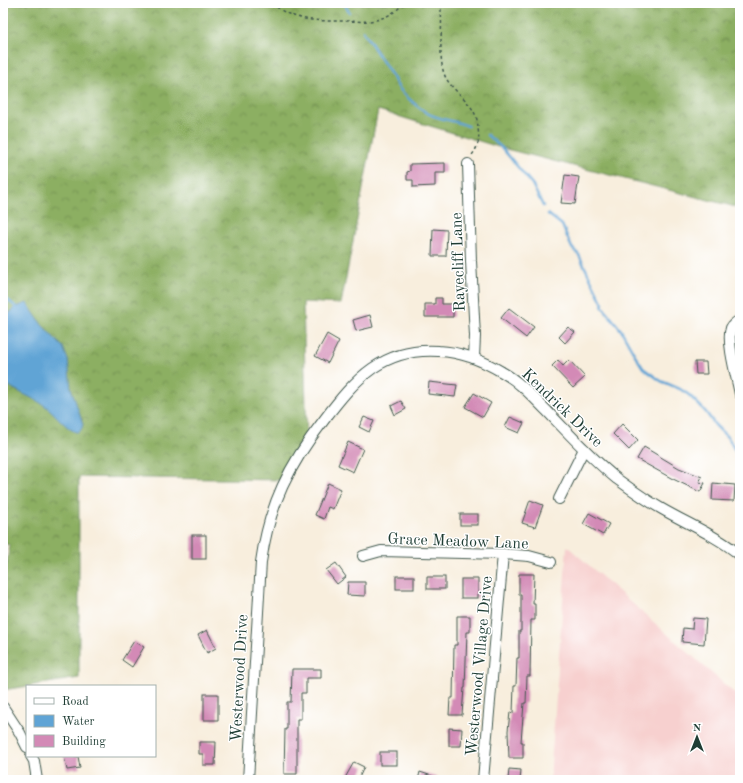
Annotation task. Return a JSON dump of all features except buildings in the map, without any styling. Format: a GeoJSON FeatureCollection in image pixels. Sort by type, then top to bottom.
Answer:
{"type":"FeatureCollection","features":[{"type":"Feature","properties":{"kind":"street","name":"Rayecliff Lane"},"geometry":{"type":"LineString","coordinates":[[468,164],[476,336],[474,358]]}},
{"type":"Feature","properties":{"kind":"street"},"geometry":{"type":"LineString","coordinates":[[740,320],[732,325],[729,335],[740,394]]}},
{"type":"Feature","properties":{"kind":"street","name":"Kendrick Drive"},"geometry":{"type":"LineString","coordinates":[[260,577],[264,544],[271,515],[285,480],[307,442],[353,385],[372,369],[386,360],[400,354],[415,351],[449,351],[474,358],[501,371],[515,380],[615,478],[637,494],[718,540],[740,555]]}},
{"type":"Feature","properties":{"kind":"street"},"geometry":{"type":"LineString","coordinates":[[559,499],[584,449]]}},
{"type":"Feature","properties":{"kind":"street","name":"Grace Meadow Lane"},"geometry":{"type":"LineString","coordinates":[[363,556],[371,553],[388,551],[503,554],[529,556],[551,562]]}},
{"type":"Feature","properties":{"kind":"street","name":"Westerwood Village Drive"},"geometry":{"type":"LineString","coordinates":[[483,780],[503,554]]}},
{"type":"Feature","properties":{"kind":"street","name":"Westerwood Drive"},"geometry":{"type":"LineString","coordinates":[[248,780],[260,577]]}},
{"type":"Feature","properties":{"kind":"street"},"geometry":{"type":"LineString","coordinates":[[3,707],[26,745]]}},
{"type":"Feature","properties":{"kind":"street"},"geometry":{"type":"LineString","coordinates":[[32,757],[34,761],[37,780]]}},
{"type":"Feature","properties":{"kind":"path"},"geometry":{"type":"LineString","coordinates":[[272,3],[289,15],[306,20],[364,22],[375,21],[383,18],[391,14],[405,3]]}},
{"type":"Feature","properties":{"kind":"path"},"geometry":{"type":"LineString","coordinates":[[440,3],[440,53],[444,73],[449,83],[470,104],[475,113],[477,122],[479,142],[468,164]]}},
{"type":"Feature","properties":{"kind":"shaded area"},"geometry":{"type":"Polygon","coordinates":[[[567,546],[740,698],[740,780],[550,780],[567,546]]]}},
{"type":"Feature","properties":{"kind":"green space"},"geometry":{"type":"Polygon","coordinates":[[[3,3],[740,3],[740,208],[502,148],[378,110],[341,304],[303,302],[307,442],[285,480],[79,477],[79,678],[26,685],[26,686],[3,690],[3,584],[10,545],[3,544],[3,3]]]}},
{"type":"Feature","properties":{"kind":"water"},"geometry":{"type":"Polygon","coordinates":[[[27,303],[42,325],[63,347],[68,360],[71,388],[83,424],[79,432],[73,431],[69,428],[43,404],[14,389],[3,381],[3,319],[16,307],[27,303]]]}},
{"type":"Feature","properties":{"kind":"waterway"},"geometry":{"type":"LineString","coordinates":[[344,3],[349,12]]}},
{"type":"Feature","properties":{"kind":"waterway"},"geometry":{"type":"LineString","coordinates":[[363,31],[399,88],[408,98],[429,114],[468,126]]}},
{"type":"Feature","properties":{"kind":"waterway"},"geometry":{"type":"LineString","coordinates":[[487,135],[502,148],[532,184],[543,206]]}},
{"type":"Feature","properties":{"kind":"waterway"},"geometry":{"type":"LineString","coordinates":[[548,214],[562,225],[572,248],[579,255],[603,304],[602,306],[621,330],[643,368],[661,381],[680,389],[689,395],[729,439],[740,461]]}},
{"type":"Feature","properties":{"kind":"waterway"},"geometry":{"type":"LineString","coordinates":[[3,296],[16,307],[16,310]]}}]}
